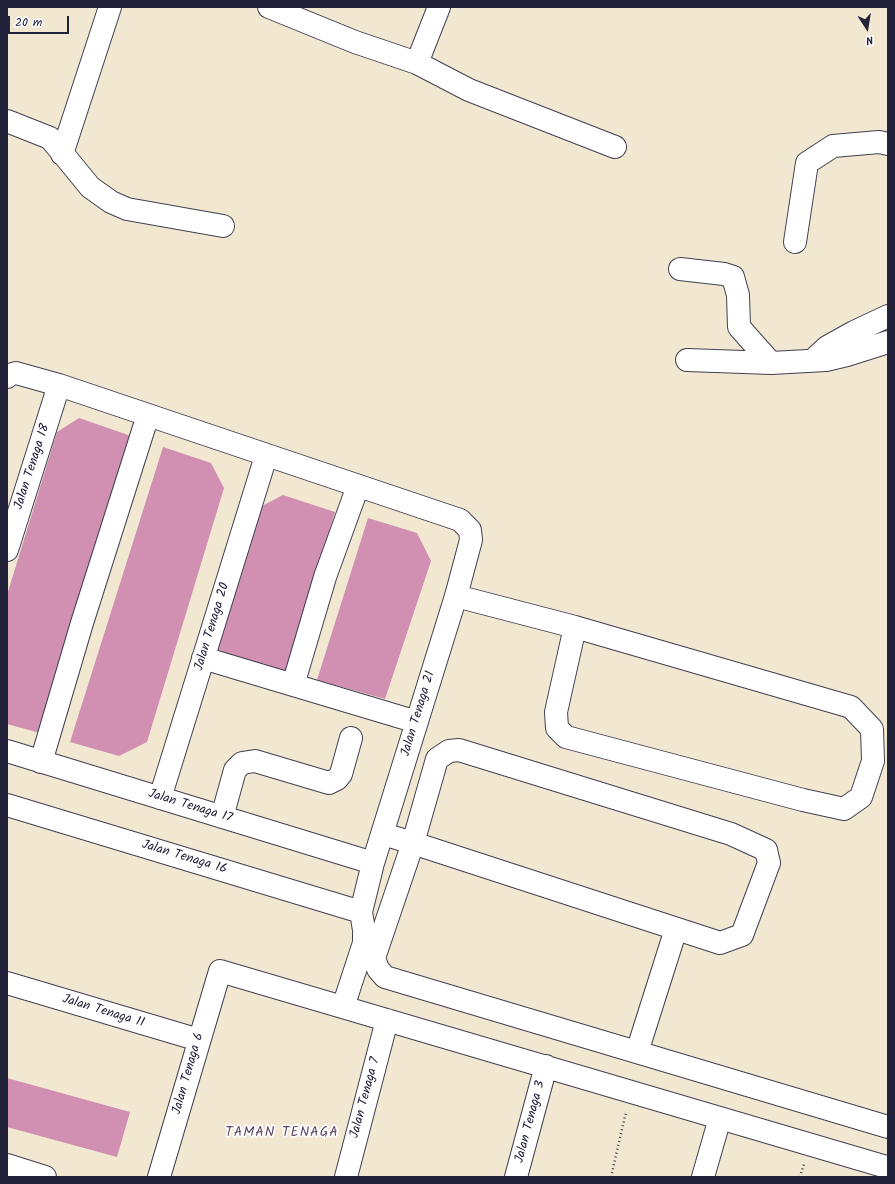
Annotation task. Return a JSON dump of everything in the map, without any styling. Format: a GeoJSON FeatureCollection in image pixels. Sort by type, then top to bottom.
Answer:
{"type":"FeatureCollection","features":[{"type":"Feature","properties":{"kind":"street"},"geometry":{"type":"LineString","coordinates":[[62,154],[110,7]]}},
{"type":"Feature","properties":{"kind":"street"},"geometry":{"type":"LineString","coordinates":[[269,7],[356,42],[417,63],[469,90],[615,147]]}},
{"type":"Feature","properties":{"kind":"street"},"geometry":{"type":"LineString","coordinates":[[417,63],[439,7]]}},
{"type":"Feature","properties":{"kind":"street"},"geometry":{"type":"LineString","coordinates":[[7,121],[50,138],[90,187],[111,202],[127,209],[223,226]]}},
{"type":"Feature","properties":{"kind":"street"},"geometry":{"type":"LineString","coordinates":[[795,242],[807,163],[833,146],[879,142],[888,144]]}},
{"type":"Feature","properties":{"kind":"street"},"geometry":{"type":"LineString","coordinates":[[680,269],[724,274],[733,277],[738,295],[739,327],[771,362]]}},
{"type":"Feature","properties":{"kind":"street"},"geometry":{"type":"LineString","coordinates":[[812,360],[826,347],[888,316]]}},
{"type":"Feature","properties":{"kind":"street"},"geometry":{"type":"LineString","coordinates":[[687,360],[771,362],[826,360],[848,355],[888,342]]}},
{"type":"Feature","properties":{"kind":"street"},"geometry":{"type":"LineString","coordinates":[[7,377],[16,373],[59,385],[358,486],[325,577],[293,685]]}},
{"type":"Feature","properties":{"kind":"street","name":"Jalan Tenaga 18"},"geometry":{"type":"LineString","coordinates":[[7,550],[59,385]]}},
{"type":"Feature","properties":{"kind":"street"},"geometry":{"type":"LineString","coordinates":[[41,762],[82,623],[148,415]]}},
{"type":"Feature","properties":{"kind":"street","name":"Jalan Tenaga 20"},"geometry":{"type":"LineString","coordinates":[[160,798],[266,456]]}},
{"type":"Feature","properties":{"kind":"street","name":"Jalan Tenaga 21"},"geometry":{"type":"LineString","coordinates":[[358,486],[460,520],[470,530],[471,540],[456,596],[373,863],[361,912]]}},
{"type":"Feature","properties":{"kind":"street"},"geometry":{"type":"LineString","coordinates":[[456,596],[575,627],[851,707],[872,728],[873,761],[861,797],[844,809],[803,800],[566,737],[557,728],[556,712],[575,627]]}},
{"type":"Feature","properties":{"kind":"street"},"geometry":{"type":"LineString","coordinates":[[203,658],[417,722]]}},
{"type":"Feature","properties":{"kind":"street"},"geometry":{"type":"LineString","coordinates":[[222,817],[235,770],[242,763],[254,761],[329,783],[341,774],[352,738]]}},
{"type":"Feature","properties":{"kind":"street"},"geometry":{"type":"LineString","coordinates":[[383,834],[413,843],[720,944],[742,935],[769,863],[766,850],[731,834],[459,750],[449,751],[437,759],[413,843],[374,958],[378,969],[385,977],[888,1127]]}},
{"type":"Feature","properties":{"kind":"street","name":"Jalan Tenaga 17"},"geometry":{"type":"LineString","coordinates":[[7,751],[373,863]]}},
{"type":"Feature","properties":{"kind":"street","name":"Jalan Tenaga 16"},"geometry":{"type":"LineString","coordinates":[[7,805],[361,912]]}},
{"type":"Feature","properties":{"kind":"street"},"geometry":{"type":"LineString","coordinates":[[361,912],[364,930],[364,943],[343,1007],[886,1168]]}},
{"type":"Feature","properties":{"kind":"street"},"geometry":{"type":"LineString","coordinates":[[637,1052],[676,929]]}},
{"type":"Feature","properties":{"kind":"street","name":"Jalan Tenaga 6"},"geometry":{"type":"LineString","coordinates":[[159,1177],[220,971],[343,1007]]}},
{"type":"Feature","properties":{"kind":"street","name":"Jalan Tenaga 11"},"geometry":{"type":"LineString","coordinates":[[7,983],[199,1040]]}},
{"type":"Feature","properties":{"kind":"street","name":"Jalan Tenaga 7"},"geometry":{"type":"LineString","coordinates":[[346,1177],[387,1020]]}},
{"type":"Feature","properties":{"kind":"street","name":"Jalan Tenaga 3"},"geometry":{"type":"LineString","coordinates":[[516,1177],[546,1066]]}},
{"type":"Feature","properties":{"kind":"street"},"geometry":{"type":"LineString","coordinates":[[703,1177],[720,1118]]}},
{"type":"Feature","properties":{"kind":"street"},"geometry":{"type":"LineString","coordinates":[[7,1166],[45,1177]]}},
{"type":"Feature","properties":{"kind":"path"},"geometry":{"type":"LineString","coordinates":[[611,1177],[631,1092]]}},
{"type":"Feature","properties":{"kind":"building"},"geometry":{"type":"Polygon","coordinates":[[[79,418],[134,437],[40,733],[7,724],[7,595],[57,432],[79,418]]]}},
{"type":"Feature","properties":{"kind":"building"},"geometry":{"type":"Polygon","coordinates":[[[163,447],[211,463],[224,488],[147,742],[119,756],[70,742],[163,447]]]}},
{"type":"Feature","properties":{"kind":"building"},"geometry":{"type":"Polygon","coordinates":[[[283,495],[335,512],[286,676],[217,653],[260,507],[283,495]]]}},
{"type":"Feature","properties":{"kind":"building"},"geometry":{"type":"Polygon","coordinates":[[[368,518],[417,533],[431,561],[385,699],[317,680],[368,518]]]}},
{"type":"Feature","properties":{"kind":"building"},"geometry":{"type":"Polygon","coordinates":[[[7,1078],[130,1112],[117,1157],[7,1127],[7,1078]]]}},
{"type":"Feature","properties":{"kind":"district","name":"TAMAN TENAGA"},"geometry":{"type":"Point","coordinates":[282,1134]}}]}
